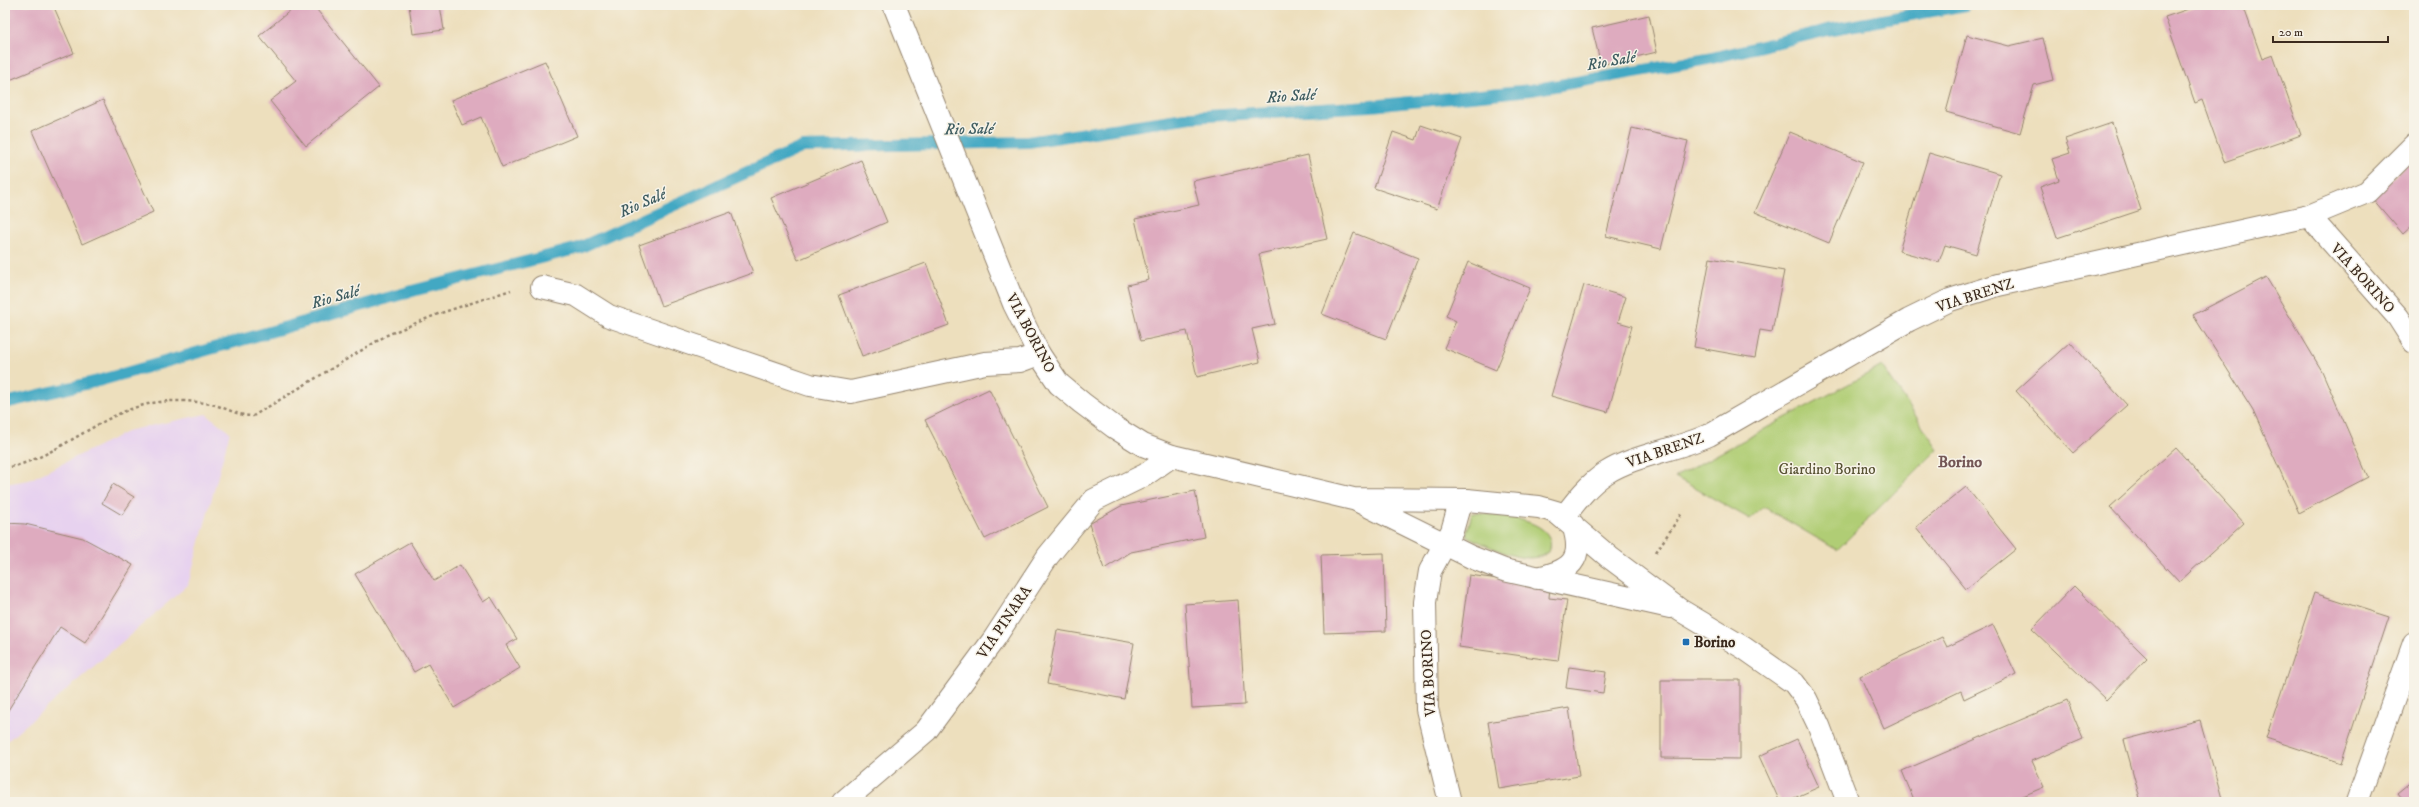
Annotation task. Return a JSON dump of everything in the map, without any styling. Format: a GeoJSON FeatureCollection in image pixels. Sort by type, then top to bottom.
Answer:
{"type":"FeatureCollection","features":[{"type":"Feature","properties":{"kind":"street","name":"VIA BORINO"},"geometry":{"type":"LineString","coordinates":[[894,5],[1014,304],[1039,354],[1059,384],[1114,427],[1143,445],[1172,456],[1353,499],[1467,500],[1539,506],[1568,521],[1610,557],[1680,610],[1744,648],[1794,683],[1806,699],[1819,726],[1848,802]]}},
{"type":"Feature","properties":{"kind":"street","name":"VIA BRENZ"},"geometry":{"type":"LineString","coordinates":[[1568,521],[1578,499],[1606,473],[1626,463],[1676,449],[1709,435],[1909,320],[1950,300],[1998,285],[2308,216],[2367,192],[2414,145]]}},
{"type":"Feature","properties":{"kind":"street","name":"VIA BORINO"},"geometry":{"type":"LineString","coordinates":[[2308,216],[2398,317],[2414,342]]}},
{"type":"Feature","properties":{"kind":"street"},"geometry":{"type":"LineString","coordinates":[[542,287],[576,295],[609,316],[810,385],[851,392],[985,363],[1020,361],[1039,354]]}},
{"type":"Feature","properties":{"kind":"street","name":"VIA PINARA"},"geometry":{"type":"LineString","coordinates":[[843,802],[926,731],[994,639],[1048,556],[1094,500],[1145,475],[1172,456]]}},
{"type":"Feature","properties":{"kind":"street","name":"VIA BORINO"},"geometry":{"type":"LineString","coordinates":[[1353,499],[1443,544],[1504,570],[1680,610]]}},
{"type":"Feature","properties":{"kind":"street","name":"VIA BORINO"},"geometry":{"type":"LineString","coordinates":[[1450,802],[1427,709],[1425,602],[1430,571],[1443,544],[1452,531],[1458,510],[1467,500]]}},
{"type":"Feature","properties":{"kind":"street","name":"VIA BORINO"},"geometry":{"type":"LineString","coordinates":[[1537,578],[1559,573],[1571,564],[1577,551],[1577,537],[1568,521]]}},
{"type":"Feature","properties":{"kind":"street"},"geometry":{"type":"LineString","coordinates":[[2357,802],[2414,643]]}},
{"type":"Feature","properties":{"kind":"path"},"geometry":{"type":"LineString","coordinates":[[5,468],[26,463],[131,408],[158,403],[192,401],[216,406],[244,416],[253,416],[387,335],[438,314],[506,290],[542,287]]}},
{"type":"Feature","properties":{"kind":"path"},"geometry":{"type":"LineString","coordinates":[[1655,555],[1682,513]]}},
{"type":"Feature","properties":{"kind":"shaded area"},"geometry":{"type":"Polygon","coordinates":[[[206,414],[230,432],[188,585],[5,743],[5,484],[29,480],[131,430],[206,414]]]}},
{"type":"Feature","properties":{"kind":"green space","name":"Giardino Borino"},"geometry":{"type":"Polygon","coordinates":[[[1882,366],[1938,449],[1837,550],[1764,507],[1750,519],[1675,477],[1882,366]]]}},
{"type":"Feature","properties":{"kind":"green space"},"geometry":{"type":"Polygon","coordinates":[[[1472,513],[1509,517],[1536,525],[1545,532],[1550,541],[1549,552],[1540,557],[1519,557],[1496,550],[1466,536],[1472,513]]]}},
{"type":"Feature","properties":{"kind":"building"},"geometry":{"type":"Polygon","coordinates":[[[5,5],[53,5],[74,53],[5,82],[5,5]]]}},
{"type":"Feature","properties":{"kind":"building"},"geometry":{"type":"Polygon","coordinates":[[[297,5],[313,5],[379,87],[306,146],[270,101],[296,81],[259,36],[297,5]]]}},
{"type":"Feature","properties":{"kind":"building"},"geometry":{"type":"Polygon","coordinates":[[[409,5],[440,5],[444,30],[413,34],[409,5]]]}},
{"type":"Feature","properties":{"kind":"building"},"geometry":{"type":"Polygon","coordinates":[[[2200,5],[2243,5],[2262,59],[2273,55],[2301,135],[2224,162],[2202,100],[2195,103],[2165,17],[2200,5]]]}},
{"type":"Feature","properties":{"kind":"building"},"geometry":{"type":"Polygon","coordinates":[[[1649,15],[1657,52],[1601,65],[1592,28],[1649,15]]]}},
{"type":"Feature","properties":{"kind":"building"},"geometry":{"type":"Polygon","coordinates":[[[1967,35],[2009,46],[2043,38],[2053,80],[2034,85],[2020,133],[1946,112],[1967,35]]]}},
{"type":"Feature","properties":{"kind":"building"},"geometry":{"type":"Polygon","coordinates":[[[545,61],[577,136],[502,167],[481,117],[462,125],[451,100],[545,61]]]}},
{"type":"Feature","properties":{"kind":"building"},"geometry":{"type":"Polygon","coordinates":[[[103,100],[153,212],[82,244],[32,131],[103,100]]]}},
{"type":"Feature","properties":{"kind":"building"},"geometry":{"type":"Polygon","coordinates":[[[2112,123],[2141,210],[2057,238],[2040,187],[2059,180],[2052,159],[2070,153],[2065,139],[2112,123]]]}},
{"type":"Feature","properties":{"kind":"building"},"geometry":{"type":"Polygon","coordinates":[[[1421,125],[1462,139],[1437,209],[1374,188],[1393,132],[1416,140],[1421,125]]]}},
{"type":"Feature","properties":{"kind":"building"},"geometry":{"type":"Polygon","coordinates":[[[1632,128],[1688,141],[1661,249],[1606,236],[1632,128]]]}},
{"type":"Feature","properties":{"kind":"building"},"geometry":{"type":"Polygon","coordinates":[[[1790,132],[1863,162],[1829,243],[1755,212],[1790,132]]]}},
{"type":"Feature","properties":{"kind":"building"},"geometry":{"type":"Polygon","coordinates":[[[1929,153],[2000,174],[1976,254],[1945,245],[1939,262],[1899,251],[1929,153]]]}},
{"type":"Feature","properties":{"kind":"building"},"geometry":{"type":"Polygon","coordinates":[[[1308,155],[1327,239],[1259,254],[1275,324],[1252,329],[1260,362],[1197,377],[1187,331],[1141,341],[1127,285],[1149,280],[1135,219],[1199,205],[1193,181],[1308,155]]]}},
{"type":"Feature","properties":{"kind":"building"},"geometry":{"type":"Polygon","coordinates":[[[2414,159],[2414,224],[2403,234],[2371,197],[2414,159]]]}},
{"type":"Feature","properties":{"kind":"building"},"geometry":{"type":"Polygon","coordinates":[[[861,160],[887,222],[798,260],[771,198],[861,160]]]}},
{"type":"Feature","properties":{"kind":"building"},"geometry":{"type":"Polygon","coordinates":[[[731,212],[753,273],[661,306],[639,245],[731,212]]]}},
{"type":"Feature","properties":{"kind":"building"},"geometry":{"type":"Polygon","coordinates":[[[1354,233],[1418,258],[1386,339],[1322,314],[1354,233]]]}},
{"type":"Feature","properties":{"kind":"building"},"geometry":{"type":"Polygon","coordinates":[[[1710,258],[1784,271],[1772,332],[1760,330],[1755,358],[1694,347],[1710,258]]]}},
{"type":"Feature","properties":{"kind":"building"},"geometry":{"type":"Polygon","coordinates":[[[1468,262],[1530,288],[1496,370],[1444,348],[1456,321],[1446,316],[1468,262]]]}},
{"type":"Feature","properties":{"kind":"building"},"geometry":{"type":"Polygon","coordinates":[[[926,263],[949,325],[862,356],[839,295],[926,263]]]}},
{"type":"Feature","properties":{"kind":"building"},"geometry":{"type":"Polygon","coordinates":[[[2266,277],[2322,371],[2368,477],[2299,513],[2253,410],[2193,315],[2266,277]]]}},
{"type":"Feature","properties":{"kind":"building"},"geometry":{"type":"Polygon","coordinates":[[[1584,285],[1626,297],[1618,322],[1632,326],[1608,412],[1551,396],[1584,285]]]}},
{"type":"Feature","properties":{"kind":"building"},"geometry":{"type":"Polygon","coordinates":[[[2070,342],[2127,405],[2073,453],[2016,391],[2070,342]]]}},
{"type":"Feature","properties":{"kind":"building"},"geometry":{"type":"Polygon","coordinates":[[[989,389],[1048,507],[985,539],[925,420],[989,389]]]}},
{"type":"Feature","properties":{"kind":"building"},"geometry":{"type":"Polygon","coordinates":[[[2176,448],[2244,523],[2179,582],[2110,507],[2176,448]]]}},
{"type":"Feature","properties":{"kind":"building"},"geometry":{"type":"Polygon","coordinates":[[[113,484],[134,497],[122,515],[102,503],[113,484]]]}},
{"type":"Feature","properties":{"kind":"building"},"geometry":{"type":"Polygon","coordinates":[[[1966,487],[2016,549],[1966,589],[1916,527],[1966,487]]]}},
{"type":"Feature","properties":{"kind":"building"},"geometry":{"type":"Polygon","coordinates":[[[1195,491],[1204,537],[1131,552],[1104,569],[1089,524],[1121,506],[1195,491]]]}},
{"type":"Feature","properties":{"kind":"building"},"geometry":{"type":"Polygon","coordinates":[[[5,523],[25,524],[83,538],[133,565],[85,643],[60,627],[5,715],[5,523]]]}},
{"type":"Feature","properties":{"kind":"building"},"geometry":{"type":"Polygon","coordinates":[[[410,542],[434,581],[460,565],[483,602],[491,597],[517,639],[506,645],[520,668],[454,708],[428,664],[414,672],[355,574],[410,542]]]}},
{"type":"Feature","properties":{"kind":"building"},"geometry":{"type":"Polygon","coordinates":[[[1384,553],[1386,631],[1324,633],[1321,555],[1384,553]]]}},
{"type":"Feature","properties":{"kind":"building"},"geometry":{"type":"Polygon","coordinates":[[[1469,575],[1550,586],[1549,598],[1567,600],[1558,661],[1459,647],[1469,575]]]}},
{"type":"Feature","properties":{"kind":"building"},"geometry":{"type":"Polygon","coordinates":[[[2074,586],[2147,658],[2106,700],[2032,629],[2074,586]]]}},
{"type":"Feature","properties":{"kind":"building"},"geometry":{"type":"Polygon","coordinates":[[[2314,593],[2389,617],[2341,763],[2266,738],[2314,593]]]}},
{"type":"Feature","properties":{"kind":"building"},"geometry":{"type":"Polygon","coordinates":[[[1238,600],[1245,705],[1192,708],[1185,604],[1238,600]]]}},
{"type":"Feature","properties":{"kind":"building"},"geometry":{"type":"Polygon","coordinates":[[[1993,625],[2016,674],[1964,699],[1961,691],[1884,728],[1860,676],[1942,637],[1947,647],[1993,625]]]}},
{"type":"Feature","properties":{"kind":"building"},"geometry":{"type":"Polygon","coordinates":[[[1057,630],[1134,643],[1124,699],[1047,684],[1057,630]]]}},
{"type":"Feature","properties":{"kind":"building"},"geometry":{"type":"Polygon","coordinates":[[[1569,667],[1606,672],[1603,693],[1566,688],[1569,667]]]}},
{"type":"Feature","properties":{"kind":"building"},"geometry":{"type":"Polygon","coordinates":[[[1661,680],[1740,680],[1740,759],[1661,758],[1661,680]]]}},
{"type":"Feature","properties":{"kind":"building"},"geometry":{"type":"Polygon","coordinates":[[[2067,700],[2083,739],[2032,761],[2044,787],[2009,802],[1915,802],[1902,771],[2067,700]]]}},
{"type":"Feature","properties":{"kind":"building"},"geometry":{"type":"Polygon","coordinates":[[[1569,708],[1579,776],[1499,789],[1488,722],[1569,708]]]}},
{"type":"Feature","properties":{"kind":"building"},"geometry":{"type":"Polygon","coordinates":[[[2200,720],[2223,802],[2141,802],[2124,740],[2200,720]]]}},
{"type":"Feature","properties":{"kind":"building"},"geometry":{"type":"Polygon","coordinates":[[[1797,739],[1819,787],[1785,802],[1780,802],[1759,756],[1797,739]]]}},
{"type":"Feature","properties":{"kind":"building"},"geometry":{"type":"Polygon","coordinates":[[[2414,780],[2414,802],[2405,802],[2398,793],[2414,780]]]}},
{"type":"Feature","properties":{"kind":"waterway","name":"Rio Salé"},"geometry":{"type":"LineString","coordinates":[[5,403],[98,381],[416,290],[579,248],[803,147],[1028,142],[1191,117],[1371,106],[1531,90],[1708,59],[1828,30],[1965,5]]}},
{"type":"Feature","properties":{"kind":"place","name":"Borino"},"geometry":{"type":"Point","coordinates":[1686,642]}},
{"type":"Feature","properties":{"kind":"district","name":"Borino"},"geometry":{"type":"Point","coordinates":[1960,461]}}]}
